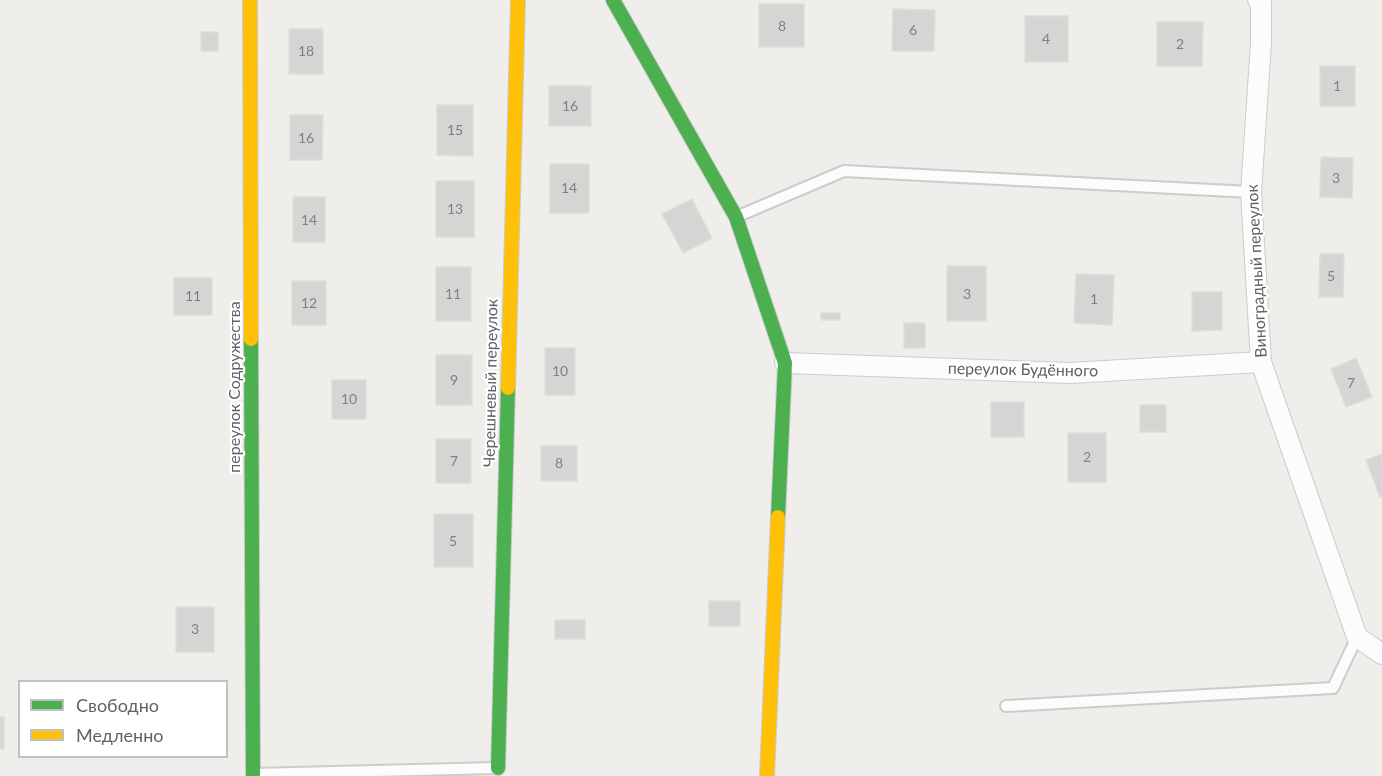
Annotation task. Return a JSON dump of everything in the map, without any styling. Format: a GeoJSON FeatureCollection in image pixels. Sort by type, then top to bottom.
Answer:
{"type":"FeatureCollection","features":[{"type":"Feature","properties":{"kind":"street","name":"переулок Содружества"},"geometry":{"type":"LineString","coordinates":[[250,0],[253,774]]}},
{"type":"Feature","properties":{"kind":"street","name":"Черешневый переулок"},"geometry":{"type":"LineString","coordinates":[[498,768],[518,0]]}},
{"type":"Feature","properties":{"kind":"street"},"geometry":{"type":"LineString","coordinates":[[613,0],[736,217],[784,363],[767,776]]}},
{"type":"Feature","properties":{"kind":"street","name":"Виноградный переулок"},"geometry":{"type":"LineString","coordinates":[[1258,0],[1261,4],[1261,43],[1251,192],[1261,362],[1357,637]]}},
{"type":"Feature","properties":{"kind":"street","name":"переулок Будённого"},"geometry":{"type":"LineString","coordinates":[[784,363],[1070,373],[1261,362]]}},
{"type":"Feature","properties":{"kind":"street"},"geometry":{"type":"LineString","coordinates":[[1357,637],[1382,654]]}},
{"type":"Feature","properties":{"kind":"lane"},"geometry":{"type":"LineString","coordinates":[[736,217],[844,171],[1251,192]]}},
{"type":"Feature","properties":{"kind":"lane"},"geometry":{"type":"LineString","coordinates":[[1006,706],[1333,688],[1357,637]]}},
{"type":"Feature","properties":{"kind":"lane"},"geometry":{"type":"LineString","coordinates":[[253,774],[498,768]]}},
{"type":"Feature","properties":{"kind":"building"},"geometry":{"type":"Polygon","coordinates":[[[759,4],[804,4],[804,47],[759,47],[759,4]]]}},
{"type":"Feature","properties":{"kind":"building"},"geometry":{"type":"Polygon","coordinates":[[[893,9],[935,10],[934,51],[892,51],[893,9]]]}},
{"type":"Feature","properties":{"kind":"building"},"geometry":{"type":"Polygon","coordinates":[[[1025,16],[1068,16],[1068,62],[1025,62],[1025,16]]]}},
{"type":"Feature","properties":{"kind":"building"},"geometry":{"type":"Polygon","coordinates":[[[1157,22],[1203,22],[1202,66],[1157,66],[1157,22]]]}},
{"type":"Feature","properties":{"kind":"building"},"geometry":{"type":"Polygon","coordinates":[[[289,29],[323,29],[323,74],[289,74],[289,29]]]}},
{"type":"Feature","properties":{"kind":"building"},"geometry":{"type":"Polygon","coordinates":[[[201,32],[218,32],[218,51],[201,51],[201,32]]]}},
{"type":"Feature","properties":{"kind":"building"},"geometry":{"type":"Polygon","coordinates":[[[1320,66],[1355,66],[1355,106],[1320,106],[1320,66]]]}},
{"type":"Feature","properties":{"kind":"building"},"geometry":{"type":"Polygon","coordinates":[[[549,86],[591,86],[591,126],[549,126],[549,86]]]}},
{"type":"Feature","properties":{"kind":"building"},"geometry":{"type":"Polygon","coordinates":[[[437,105],[473,105],[473,156],[437,155],[437,105]]]}},
{"type":"Feature","properties":{"kind":"building"},"geometry":{"type":"Polygon","coordinates":[[[290,115],[323,115],[322,160],[290,160],[290,115]]]}},
{"type":"Feature","properties":{"kind":"building"},"geometry":{"type":"Polygon","coordinates":[[[1321,157],[1353,158],[1352,198],[1320,197],[1321,157]]]}},
{"type":"Feature","properties":{"kind":"building"},"geometry":{"type":"Polygon","coordinates":[[[550,164],[589,164],[589,213],[550,213],[550,164]]]}},
{"type":"Feature","properties":{"kind":"building"},"geometry":{"type":"Polygon","coordinates":[[[436,181],[474,181],[474,237],[436,237],[436,181]]]}},
{"type":"Feature","properties":{"kind":"building"},"geometry":{"type":"Polygon","coordinates":[[[293,197],[325,197],[325,242],[293,242],[293,197]]]}},
{"type":"Feature","properties":{"kind":"building"},"geometry":{"type":"Polygon","coordinates":[[[692,199],[712,238],[683,253],[662,214],[692,199]]]}},
{"type":"Feature","properties":{"kind":"building"},"geometry":{"type":"Polygon","coordinates":[[[1320,254],[1344,254],[1343,297],[1319,297],[1320,254]]]}},
{"type":"Feature","properties":{"kind":"building"},"geometry":{"type":"Polygon","coordinates":[[[947,266],[986,266],[986,321],[947,321],[947,266]]]}},
{"type":"Feature","properties":{"kind":"building"},"geometry":{"type":"Polygon","coordinates":[[[436,267],[471,267],[471,321],[436,321],[436,267]]]}},
{"type":"Feature","properties":{"kind":"building"},"geometry":{"type":"Polygon","coordinates":[[[1076,274],[1114,275],[1112,325],[1074,323],[1076,274]]]}},
{"type":"Feature","properties":{"kind":"building"},"geometry":{"type":"Polygon","coordinates":[[[174,278],[212,278],[212,315],[174,315],[174,278]]]}},
{"type":"Feature","properties":{"kind":"building"},"geometry":{"type":"Polygon","coordinates":[[[292,281],[326,281],[326,325],[292,325],[292,281]]]}},
{"type":"Feature","properties":{"kind":"building"},"geometry":{"type":"Polygon","coordinates":[[[1192,292],[1222,292],[1222,330],[1192,331],[1192,292]]]}},
{"type":"Feature","properties":{"kind":"building"},"geometry":{"type":"Polygon","coordinates":[[[821,313],[840,313],[840,320],[821,320],[821,313]]]}},
{"type":"Feature","properties":{"kind":"building"},"geometry":{"type":"Polygon","coordinates":[[[904,323],[925,323],[925,348],[904,348],[904,323]]]}},
{"type":"Feature","properties":{"kind":"building"},"geometry":{"type":"Polygon","coordinates":[[[545,348],[575,348],[575,395],[545,395],[545,348]]]}},
{"type":"Feature","properties":{"kind":"building"},"geometry":{"type":"Polygon","coordinates":[[[436,355],[472,355],[472,405],[436,405],[436,355]]]}},
{"type":"Feature","properties":{"kind":"building"},"geometry":{"type":"Polygon","coordinates":[[[1356,358],[1372,397],[1346,407],[1331,369],[1356,358]]]}},
{"type":"Feature","properties":{"kind":"building"},"geometry":{"type":"Polygon","coordinates":[[[332,380],[366,380],[366,419],[332,419],[332,380]]]}},
{"type":"Feature","properties":{"kind":"building"},"geometry":{"type":"Polygon","coordinates":[[[991,402],[1024,402],[1024,437],[991,437],[991,402]]]}},
{"type":"Feature","properties":{"kind":"building"},"geometry":{"type":"Polygon","coordinates":[[[1140,405],[1166,405],[1166,432],[1140,432],[1140,405]]]}},
{"type":"Feature","properties":{"kind":"building"},"geometry":{"type":"Polygon","coordinates":[[[1068,433],[1106,433],[1106,482],[1068,482],[1068,433]]]}},
{"type":"Feature","properties":{"kind":"building"},"geometry":{"type":"Polygon","coordinates":[[[436,439],[471,439],[471,483],[436,483],[436,439]]]}},
{"type":"Feature","properties":{"kind":"building"},"geometry":{"type":"Polygon","coordinates":[[[541,446],[577,446],[577,481],[541,481],[541,446]]]}},
{"type":"Feature","properties":{"kind":"building"},"geometry":{"type":"Polygon","coordinates":[[[1382,454],[1382,496],[1380,497],[1366,460],[1382,454]]]}},
{"type":"Feature","properties":{"kind":"building"},"geometry":{"type":"Polygon","coordinates":[[[434,514],[473,514],[473,567],[434,567],[434,514]]]}},
{"type":"Feature","properties":{"kind":"building"},"geometry":{"type":"Polygon","coordinates":[[[709,601],[740,601],[740,626],[709,626],[709,601]]]}},
{"type":"Feature","properties":{"kind":"building"},"geometry":{"type":"Polygon","coordinates":[[[176,607],[214,607],[214,652],[176,652],[176,607]]]}},
{"type":"Feature","properties":{"kind":"building"},"geometry":{"type":"Polygon","coordinates":[[[555,620],[585,620],[585,639],[555,639],[555,620]]]}},
{"type":"Feature","properties":{"kind":"building"},"geometry":{"type":"Polygon","coordinates":[[[0,717],[4,717],[4,749],[0,749],[0,717]]]}},
{"type":"Feature","properties":{"kind":"traffic: fast"},"geometry":{"type":"LineString","coordinates":[[613,0],[736,217],[785,363],[778,517]]}},
{"type":"Feature","properties":{"kind":"traffic: fast"},"geometry":{"type":"LineString","coordinates":[[251,339],[253,774]]}},
{"type":"Feature","properties":{"kind":"traffic: fast"},"geometry":{"type":"LineString","coordinates":[[498,768],[508,388]]}},
{"type":"Feature","properties":{"kind":"traffic: slow"},"geometry":{"type":"LineString","coordinates":[[250,0],[251,339]]}},
{"type":"Feature","properties":{"kind":"traffic: slow"},"geometry":{"type":"LineString","coordinates":[[508,388],[518,0]]}},
{"type":"Feature","properties":{"kind":"traffic: slow"},"geometry":{"type":"LineString","coordinates":[[767,776],[778,517]]}}]}
